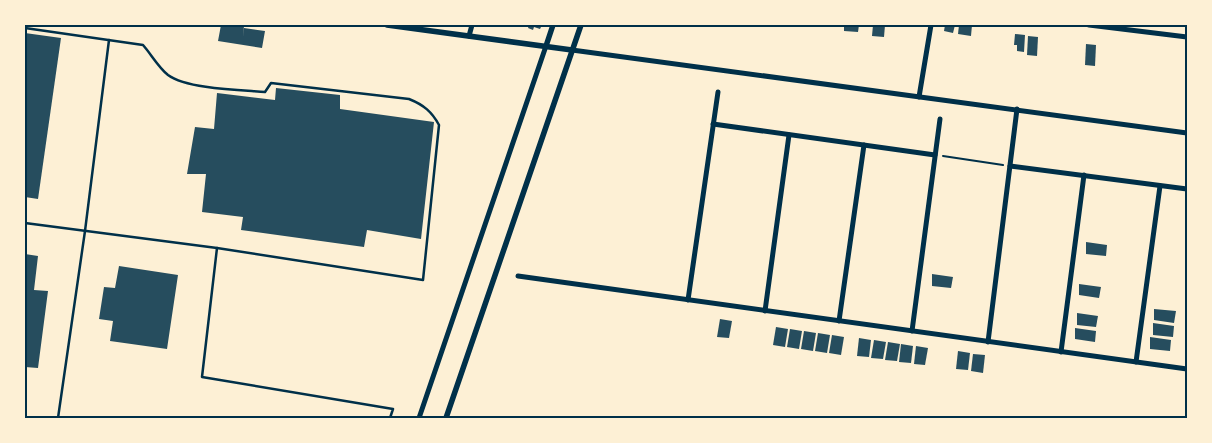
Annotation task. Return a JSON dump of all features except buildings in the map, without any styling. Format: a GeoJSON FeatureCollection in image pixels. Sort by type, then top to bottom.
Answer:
{"type":"FeatureCollection","features":[{"type":"Feature","properties":{"kind":"street"},"geometry":{"type":"LineString","coordinates":[[387,25],[1187,133]]}},
{"type":"Feature","properties":{"kind":"street"},"geometry":{"type":"LineString","coordinates":[[469,36],[472,25]]}},
{"type":"Feature","properties":{"kind":"street"},"geometry":{"type":"LineString","coordinates":[[419,418],[553,25]]}},
{"type":"Feature","properties":{"kind":"street"},"geometry":{"type":"LineString","coordinates":[[446,418],[581,25]]}},
{"type":"Feature","properties":{"kind":"street"},"geometry":{"type":"LineString","coordinates":[[919,97],[931,25]]}},
{"type":"Feature","properties":{"kind":"street"},"geometry":{"type":"LineString","coordinates":[[1089,25],[1187,37]]}},
{"type":"Feature","properties":{"kind":"street"},"geometry":{"type":"LineString","coordinates":[[688,300],[718,92]]}},
{"type":"Feature","properties":{"kind":"street"},"geometry":{"type":"LineString","coordinates":[[988,342],[1017,109]]}},
{"type":"Feature","properties":{"kind":"street"},"geometry":{"type":"LineString","coordinates":[[912,331],[940,119]]}},
{"type":"Feature","properties":{"kind":"street"},"geometry":{"type":"LineString","coordinates":[[713,124],[935,154]]}},
{"type":"Feature","properties":{"kind":"street"},"geometry":{"type":"LineString","coordinates":[[765,311],[789,135]]}},
{"type":"Feature","properties":{"kind":"street"},"geometry":{"type":"LineString","coordinates":[[839,321],[864,145]]}},
{"type":"Feature","properties":{"kind":"street"},"geometry":{"type":"LineString","coordinates":[[1010,166],[1187,189]]}},
{"type":"Feature","properties":{"kind":"street"},"geometry":{"type":"LineString","coordinates":[[1061,352],[1084,175]]}},
{"type":"Feature","properties":{"kind":"street"},"geometry":{"type":"LineString","coordinates":[[1136,362],[1160,186]]}},
{"type":"Feature","properties":{"kind":"street"},"geometry":{"type":"LineString","coordinates":[[518,276],[1187,369]]}},
{"type":"Feature","properties":{"kind":"lane"},"geometry":{"type":"LineString","coordinates":[[25,28],[143,45],[167,74],[189,84],[265,92],[271,83],[409,99],[420,104],[433,114],[439,125],[423,280],[217,248],[25,222]]}},
{"type":"Feature","properties":{"kind":"lane"},"geometry":{"type":"LineString","coordinates":[[58,418],[85,231],[109,40]]}},
{"type":"Feature","properties":{"kind":"lane"},"geometry":{"type":"LineString","coordinates":[[217,248],[202,376],[393,409],[390,418]]}},
{"type":"Feature","properties":{"kind":"path"},"geometry":{"type":"LineString","coordinates":[[935,154],[1010,166]]}}]}
